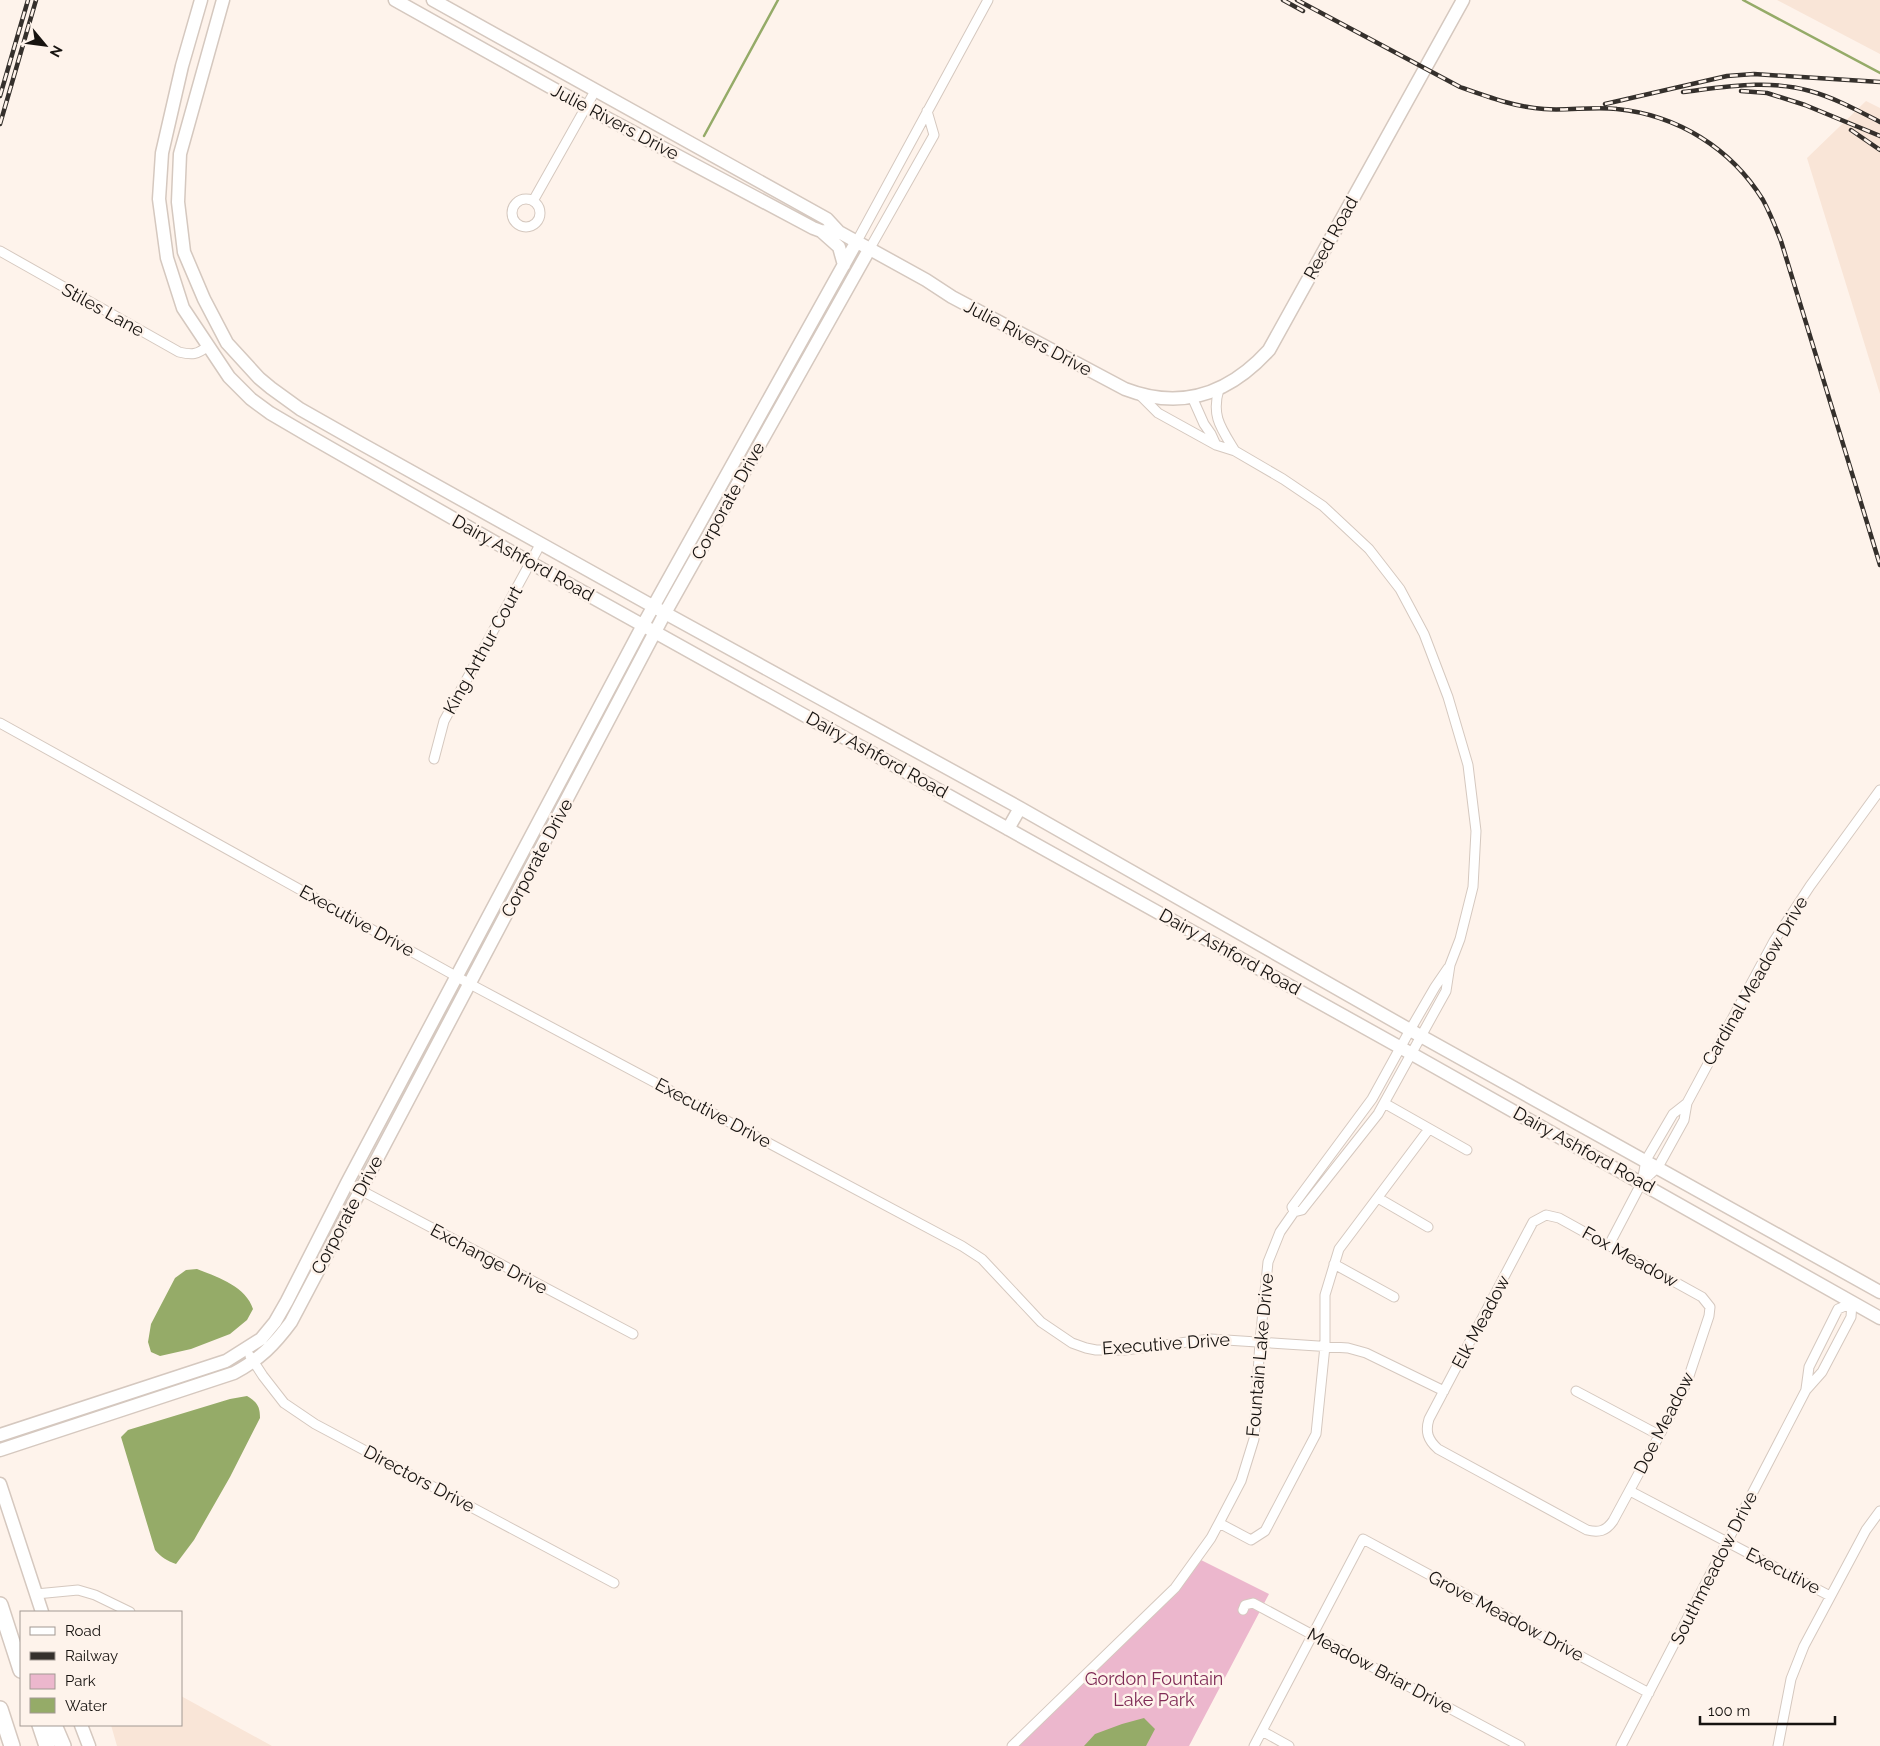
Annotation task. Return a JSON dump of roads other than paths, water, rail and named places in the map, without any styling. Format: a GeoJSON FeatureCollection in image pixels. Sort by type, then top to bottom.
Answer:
{"type":"FeatureCollection","features":[{"type":"Feature","properties":{"kind":"highway"},"geometry":{"type":"LineString","coordinates":[[0,1600],[20,1647]]}},
{"type":"Feature","properties":{"kind":"highway"},"geometry":{"type":"LineString","coordinates":[[0,1605],[20,1667]]}},
{"type":"Feature","properties":{"kind":"highway"},"geometry":{"type":"LineString","coordinates":[[0,1708],[12,1746]]}},
{"type":"Feature","properties":{"kind":"highway"},"geometry":{"type":"LineString","coordinates":[[40,1726],[46,1746]]}},
{"type":"Feature","properties":{"kind":"highway"},"geometry":{"type":"LineString","coordinates":[[54,1726],[63,1746]]}},
{"type":"Feature","properties":{"kind":"street","name":"Dairy Ashford Road"},"geometry":{"type":"LineString","coordinates":[[201,0],[182,66],[162,154],[159,199],[168,258],[183,308],[229,377],[251,399],[270,413],[350,460],[531,563],[1642,1182],[1880,1318]]}},
{"type":"Feature","properties":{"kind":"street","name":"Dairy Ashford Road"},"geometry":{"type":"LineString","coordinates":[[223,0],[180,154],[178,202],[184,252],[204,300],[227,343],[259,378],[271,388],[292,404],[320,421],[1106,856],[1410,1030],[1880,1292]]}},
{"type":"Feature","properties":{"kind":"street","name":"Julie Rivers Drive"},"geometry":{"type":"LineString","coordinates":[[395,0],[586,107],[821,231],[839,232]]}},
{"type":"Feature","properties":{"kind":"street","name":"Julie Rivers Drive"},"geometry":{"type":"LineString","coordinates":[[433,0],[827,219],[839,232],[1000,324],[1140,395],[1158,413],[1216,445],[1234,451],[1283,479],[1323,506],[1369,549],[1400,590],[1424,634],[1448,697],[1468,766],[1476,831],[1473,887],[1460,939],[1450,965],[1446,992],[1412,1054]]}},
{"type":"Feature","properties":{"kind":"street","name":"Corporate Drive"},"geometry":{"type":"LineString","coordinates":[[0,1435],[226,1361],[261,1339],[275,1322],[653,606],[844,265],[988,0]]}},
{"type":"Feature","properties":{"kind":"street","name":"Reed Road"},"geometry":{"type":"LineString","coordinates":[[1140,395],[1175,399],[1192,397],[1219,389],[1250,370],[1269,350],[1463,0]]}},
{"type":"Feature","properties":{"kind":"street"},"geometry":{"type":"LineString","coordinates":[[449,30],[457,13]]}},
{"type":"Feature","properties":{"kind":"street"},"geometry":{"type":"LineString","coordinates":[[533,201],[595,91]]}},
{"type":"Feature","properties":{"kind":"street","name":"Corporate Drive"},"geometry":{"type":"LineString","coordinates":[[0,1450],[234,1373],[254,1362],[274,1344],[291,1322],[665,613],[934,136],[927,111]]}},
{"type":"Feature","properties":{"kind":"street"},"geometry":{"type":"LineString","coordinates":[[657,145],[668,132]]}},
{"type":"Feature","properties":{"kind":"street"},"geometry":{"type":"LineString","coordinates":[[877,204],[890,211]]}},
{"type":"Feature","properties":{"kind":"street"},"geometry":{"type":"LineString","coordinates":[[821,231],[839,247],[844,265]]}},
{"type":"Feature","properties":{"kind":"street","name":"Stiles Lane"},"geometry":{"type":"LineString","coordinates":[[0,251],[179,352],[192,355],[199,354],[208,346]]}},
{"type":"Feature","properties":{"kind":"street","name":"Julie Rivers Drive"},"geometry":{"type":"LineString","coordinates":[[1219,389],[1216,400],[1216,416],[1220,428],[1234,451]]}},
{"type":"Feature","properties":{"kind":"street"},"geometry":{"type":"LineString","coordinates":[[1192,397],[1216,445]]}},
{"type":"Feature","properties":{"kind":"street"},"geometry":{"type":"LineString","coordinates":[[311,437],[320,421]]}},
{"type":"Feature","properties":{"kind":"street"},"geometry":{"type":"LineString","coordinates":[[752,428],[765,435]]}},
{"type":"Feature","properties":{"kind":"street"},"geometry":{"type":"LineString","coordinates":[[350,460],[360,443]]}},
{"type":"Feature","properties":{"kind":"street","name":"King Arthur Court"},"geometry":{"type":"LineString","coordinates":[[434,759],[444,721],[542,544]]}},
{"type":"Feature","properties":{"kind":"street"},"geometry":{"type":"LineString","coordinates":[[599,708],[612,714]]}},
{"type":"Feature","properties":{"kind":"street","name":"Executive Drive"},"geometry":{"type":"LineString","coordinates":[[0,723],[457,977],[962,1246],[982,1259],[1041,1322],[1072,1343],[1086,1348],[1125,1350],[1211,1338],[1348,1348],[1366,1353],[1444,1391]]}},
{"type":"Feature","properties":{"kind":"street","name":"Cardinal Meadow Drive"},"geometry":{"type":"LineString","coordinates":[[1642,1182],[1658,1167],[1684,1120],[1687,1103],[1774,941],[1810,886],[1880,790]]}},
{"type":"Feature","properties":{"kind":"street"},"geometry":{"type":"LineString","coordinates":[[1008,829],[1020,808]]}},
{"type":"Feature","properties":{"kind":"street"},"geometry":{"type":"LineString","coordinates":[[1095,877],[1106,856]]}},
{"type":"Feature","properties":{"kind":"street"},"geometry":{"type":"LineString","coordinates":[[1250,964],[1262,945]]}},
{"type":"Feature","properties":{"kind":"street","name":"Julie Rivers Drive"},"geometry":{"type":"LineString","coordinates":[[1410,1030],[1450,965]]}},
{"type":"Feature","properties":{"kind":"street","name":"Fountain Lake Drive"},"geometry":{"type":"LineString","coordinates":[[1294,1212],[1292,1207],[1372,1099],[1410,1030]]}},
{"type":"Feature","properties":{"kind":"street","name":"Fountain Lake Drive"},"geometry":{"type":"LineString","coordinates":[[1012,1746],[1176,1588],[1211,1538],[1242,1481],[1254,1439],[1260,1341],[1268,1262],[1280,1232],[1294,1212],[1302,1210],[1378,1114],[1412,1054]]}},
{"type":"Feature","properties":{"kind":"street"},"geometry":{"type":"LineString","coordinates":[[1523,1116],[1532,1097]]}},
{"type":"Feature","properties":{"kind":"street"},"geometry":{"type":"LineString","coordinates":[[1384,1103],[1467,1150]]}},
{"type":"Feature","properties":{"kind":"street","name":"Cardinal Meadow Drive"},"geometry":{"type":"LineString","coordinates":[[1608,1245],[1642,1182],[1646,1160],[1673,1114],[1687,1103]]}},
{"type":"Feature","properties":{"kind":"street"},"geometry":{"type":"LineString","coordinates":[[1219,1523],[1251,1540],[1265,1531],[1316,1434],[1325,1346],[1324,1295],[1339,1249],[1429,1129]]}},
{"type":"Feature","properties":{"kind":"street"},"geometry":{"type":"LineString","coordinates":[[1338,1145],[1348,1153]]}},
{"type":"Feature","properties":{"kind":"street","name":"Exchange Drive"},"geometry":{"type":"LineString","coordinates":[[347,1183],[633,1334]]}},
{"type":"Feature","properties":{"kind":"street"},"geometry":{"type":"LineString","coordinates":[[1378,1198],[1428,1227]]}},
{"type":"Feature","properties":{"kind":"street","name":"Fox Meadow"},"geometry":{"type":"LineString","coordinates":[[1546,1215],[1559,1218],[1608,1245],[1702,1298],[1710,1307]]}},
{"type":"Feature","properties":{"kind":"street","name":"Elk Meadow"},"geometry":{"type":"LineString","coordinates":[[1546,1215],[1533,1222],[1429,1419],[1428,1436],[1438,1449],[1587,1530],[1601,1531]]}},
{"type":"Feature","properties":{"kind":"street"},"geometry":{"type":"LineString","coordinates":[[1334,1264],[1394,1297]]}},
{"type":"Feature","properties":{"kind":"street","name":"Southmeadow Drive"},"geometry":{"type":"LineString","coordinates":[[1806,1390],[1809,1367],[1838,1309],[1852,1303]]}},
{"type":"Feature","properties":{"kind":"street","name":"Southmeadow Drive"},"geometry":{"type":"LineString","coordinates":[[1622,1746],[1806,1390],[1822,1372],[1850,1316],[1852,1303]]}},
{"type":"Feature","properties":{"kind":"street","name":"Doe Meadow"},"geometry":{"type":"LineString","coordinates":[[1601,1531],[1608,1528],[1613,1521],[1688,1379],[1709,1316],[1710,1307]]}},
{"type":"Feature","properties":{"kind":"street","name":"Directors Drive"},"geometry":{"type":"LineString","coordinates":[[246,1350],[284,1403],[315,1424],[614,1583]]}},
{"type":"Feature","properties":{"kind":"street"},"geometry":{"type":"LineString","coordinates":[[1576,1391],[1659,1435]]}},
{"type":"Feature","properties":{"kind":"street"},"geometry":{"type":"LineString","coordinates":[[0,1484],[42,1611]]}},
{"type":"Feature","properties":{"kind":"street","name":"Executive"},"geometry":{"type":"LineString","coordinates":[[1630,1491],[1830,1596]]}},
{"type":"Feature","properties":{"kind":"street"},"geometry":{"type":"LineString","coordinates":[[1778,1746],[1791,1679],[1804,1646],[1866,1530],[1880,1511]]}},
{"type":"Feature","properties":{"kind":"street","name":"Grove Meadow Drive"},"geometry":{"type":"LineString","coordinates":[[1313,1635],[1363,1539],[1649,1693]]}},
{"type":"Feature","properties":{"kind":"street"},"geometry":{"type":"LineString","coordinates":[[36,1594],[78,1590],[95,1594],[128,1611]]}},
{"type":"Feature","properties":{"kind":"street","name":"Meadow Briar Drive"},"geometry":{"type":"LineString","coordinates":[[1242,1610],[1249,1603],[1253,1603],[1520,1746]]}},
{"type":"Feature","properties":{"kind":"street"},"geometry":{"type":"LineString","coordinates":[[1254,1746],[1313,1635]]}},
{"type":"Feature","properties":{"kind":"street"},"geometry":{"type":"LineString","coordinates":[[81,1726],[88,1746]]}},
{"type":"Feature","properties":{"kind":"street"},"geometry":{"type":"LineString","coordinates":[[1262,1731],[1289,1746]]}},
{"type":"Feature","properties":{"kind":"water"},"geometry":{"type":"Polygon","coordinates":[[[197,1269],[230,1283],[244,1294],[253,1309],[247,1320],[230,1334],[191,1349],[160,1356],[151,1352],[148,1342],[151,1324],[175,1278],[186,1270],[197,1269]]]}},
{"type":"Feature","properties":{"kind":"water"},"geometry":{"type":"Polygon","coordinates":[[[247,1396],[257,1405],[260,1418],[230,1477],[194,1540],[176,1564],[170,1562],[155,1550],[121,1437],[128,1430],[230,1399],[247,1396]]]}},
{"type":"Feature","properties":{"kind":"water"},"geometry":{"type":"Polygon","coordinates":[[[1144,1718],[1155,1729],[1146,1746],[1084,1746],[1095,1734],[1144,1718]]]}},
{"type":"Feature","properties":{"kind":"waterway"},"geometry":{"type":"LineString","coordinates":[[704,136],[778,0]]}},
{"type":"Feature","properties":{"kind":"waterway"},"geometry":{"type":"LineString","coordinates":[[1743,0],[1880,73]]}},
{"type":"Feature","properties":{"kind":"railway"},"geometry":{"type":"LineString","coordinates":[[0,96],[28,0]]}},
{"type":"Feature","properties":{"kind":"railway"},"geometry":{"type":"LineString","coordinates":[[0,124],[36,0]]}},
{"type":"Feature","properties":{"kind":"railway"},"geometry":{"type":"LineString","coordinates":[[1283,0],[1303,11]]}},
{"type":"Feature","properties":{"kind":"railway"},"geometry":{"type":"LineString","coordinates":[[1297,0],[1460,87],[1502,101],[1533,108],[1608,108],[1661,118],[1700,137],[1719,150],[1735,165],[1750,181],[1763,200],[1781,241],[1880,565]]}},
{"type":"Feature","properties":{"kind":"railway"},"geometry":{"type":"LineString","coordinates":[[1605,104],[1727,76],[1754,74],[1880,82]]}},
{"type":"Feature","properties":{"kind":"railway"},"geometry":{"type":"LineString","coordinates":[[1683,92],[1746,85],[1794,87],[1828,97],[1880,122]]}},
{"type":"Feature","properties":{"kind":"railway"},"geometry":{"type":"LineString","coordinates":[[1741,91],[1767,93],[1805,105],[1880,136]]}},
{"type":"Feature","properties":{"kind":"railway"},"geometry":{"type":"LineString","coordinates":[[1851,130],[1880,150]]}},
{"type":"Feature","properties":{"kind":"park label","name":"Gordon Fountain Lake Park"},"geometry":{"type":"Point","coordinates":[1154,1689]}}]}
